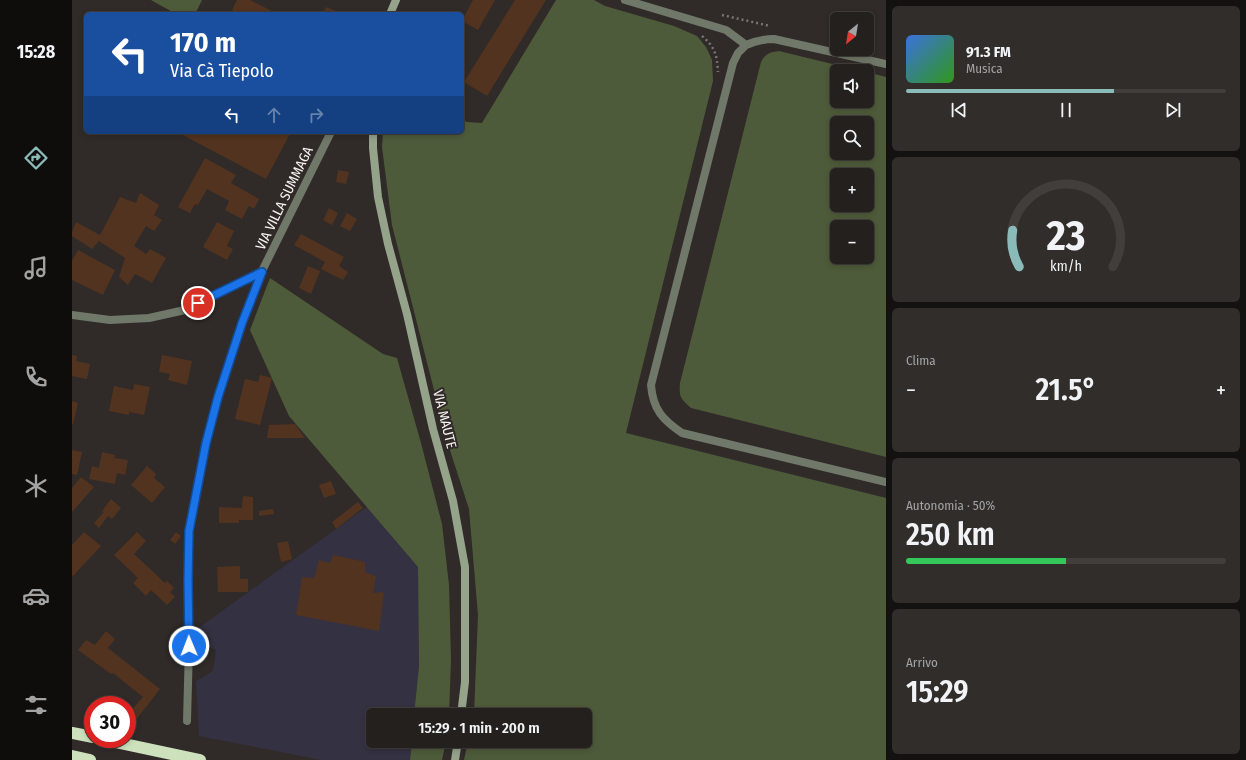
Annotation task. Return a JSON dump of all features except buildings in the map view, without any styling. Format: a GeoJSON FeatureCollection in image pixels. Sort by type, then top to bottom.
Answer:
{"type":"FeatureCollection","features":[{"type":"Feature","properties":{"kind":"highway"},"geometry":{"type":"LineString","coordinates":[[72,733],[84,735]]}},
{"type":"Feature","properties":{"kind":"highway"},"geometry":{"type":"LineString","coordinates":[[136,746],[200,760]]}},
{"type":"Feature","properties":{"kind":"highway"},"geometry":{"type":"LineString","coordinates":[[72,756],[90,760]]}},
{"type":"Feature","properties":{"kind":"street"},"geometry":{"type":"LineString","coordinates":[[391,12],[396,0]]}},
{"type":"Feature","properties":{"kind":"street"},"geometry":{"type":"LineString","coordinates":[[626,0],[726,30],[746,45]]}},
{"type":"Feature","properties":{"kind":"street"},"geometry":{"type":"LineString","coordinates":[[886,64],[774,38],[754,41],[746,45],[738,53],[733,63],[651,386],[652,398],[657,409],[665,420],[682,433],[886,482]]}},
{"type":"Feature","properties":{"kind":"street","name":"VIA VILLA SUMMAGA"},"geometry":{"type":"LineString","coordinates":[[187,721],[189,646],[189,531],[206,443],[218,397],[242,323],[262,272],[330,134]]}},
{"type":"Feature","properties":{"kind":"street","name":"VIA MAUTE"},"geometry":{"type":"LineString","coordinates":[[373,134],[378,197],[388,244],[407,314],[433,429],[453,501],[465,567],[465,682],[463,708]]}},
{"type":"Feature","properties":{"kind":"street"},"geometry":{"type":"LineString","coordinates":[[72,315],[110,320],[149,318],[185,310],[262,272]]}},
{"type":"Feature","properties":{"kind":"street"},"geometry":{"type":"LineString","coordinates":[[455,760],[457,748]]}},
{"type":"Feature","properties":{"kind":"path"},"geometry":{"type":"LineString","coordinates":[[716,14],[776,28]]}},
{"type":"Feature","properties":{"kind":"path"},"geometry":{"type":"LineString","coordinates":[[698,22],[696,30],[710,44],[716,53],[718,60],[718,77]]}},
{"type":"Feature","properties":{"kind":"shaded area"},"geometry":{"type":"Polygon","coordinates":[[[368,506],[418,567],[419,666],[415,708],[366,708],[366,748],[411,748],[410,760],[321,760],[199,736],[196,681],[213,671],[216,650],[197,642],[197,629],[368,506]]]}},
{"type":"Feature","properties":{"kind":"green space"},"geometry":{"type":"Polygon","coordinates":[[[151,0],[202,0],[196,12],[172,12],[151,0]]]}},
{"type":"Feature","properties":{"kind":"green space"},"geometry":{"type":"Polygon","coordinates":[[[556,0],[594,0],[605,6],[674,26],[697,36],[706,47],[712,60],[713,81],[626,433],[886,498],[886,760],[464,760],[467,748],[592,748],[592,708],[474,708],[478,615],[469,509],[447,441],[392,225],[382,147],[383,134],[464,134],[464,120],[467,122],[482,123],[556,0]]]}},
{"type":"Feature","properties":{"kind":"green space"},"geometry":{"type":"Polygon","coordinates":[[[779,51],[832,64],[830,64],[830,108],[874,108],[874,74],[886,77],[886,457],[691,408],[682,399],[680,394],[680,383],[761,62],[766,55],[779,51]]]}},
{"type":"Feature","properties":{"kind":"green space"},"geometry":{"type":"Polygon","coordinates":[[[270,278],[383,354],[397,358],[442,524],[449,585],[451,660],[449,708],[415,708],[419,666],[418,567],[289,416],[250,330],[270,278]]]}},
{"type":"Feature","properties":{"kind":"green space"},"geometry":{"type":"Polygon","coordinates":[[[411,748],[445,748],[442,760],[410,760],[411,748]]]}},
{"type":"Feature","properties":{"kind":"route"},"geometry":{"type":"LineString","coordinates":[[189,646],[189,531],[206,443],[218,397],[242,323],[262,272],[198,303]]}}]}
